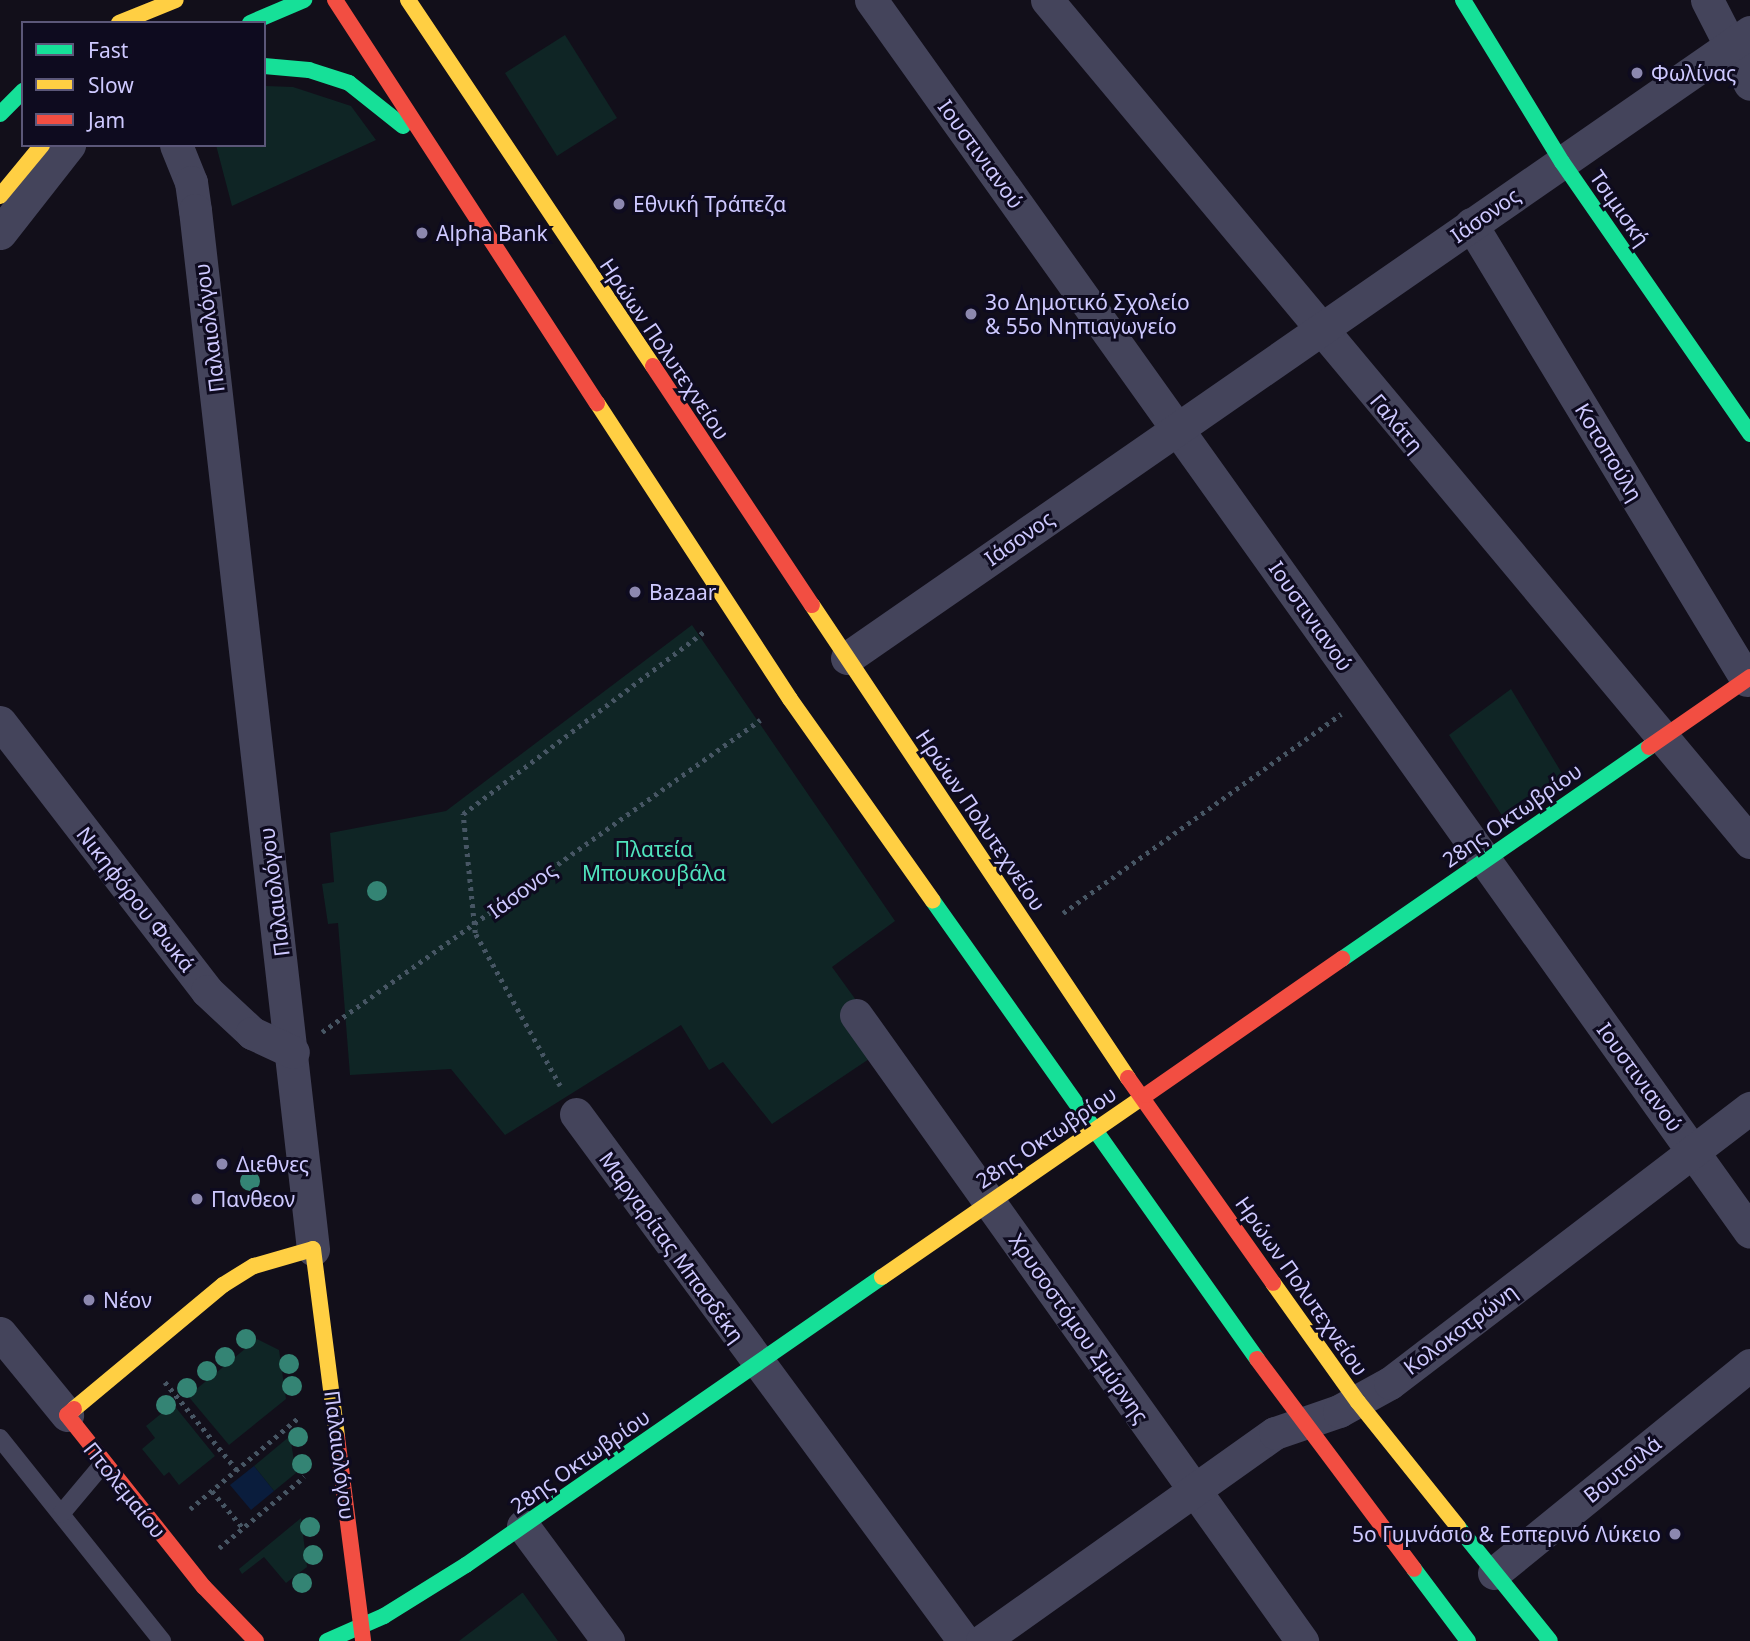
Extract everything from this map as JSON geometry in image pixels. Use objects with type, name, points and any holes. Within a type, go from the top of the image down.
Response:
[{"type":"main road","points":[[131,10],[177,0]]},
{"type":"main road","points":[[255,21],[303,0]]},
{"type":"main road","points":[[335,0],[790,699],[1303,1422],[1468,1641]]},
{"type":"main road","name":"Ηρώων Πολυτεχνείου","points":[[408,0],[1141,1097],[1359,1402],[1550,1641]]},
{"type":"main road","name":"Τσιμισκή","points":[[1463,0],[1562,162],[1750,434]]},
{"type":"main road","points":[[266,66],[309,71],[349,83],[438,159]]},
{"type":"main road","points":[[0,114],[21,93]]},
{"type":"main road","points":[[0,196],[40,147]]},
{"type":"main road","name":"28ης Οκτωβρίου","points":[[363,1634],[1748,678]]},
{"type":"main road","points":[[67,1415],[223,1285],[254,1266],[313,1248]]},
{"type":"main road","name":"Παλαιολόγου","points":[[313,1248],[363,1634]]},
{"type":"main road","name":"Πτολεμαίου","points":[[67,1415],[103,1464],[204,1587],[256,1641]]},
{"type":"main road","points":[[327,1641],[363,1634]]},
{"type":"street","name":"Ιουστινιανού","points":[[871,0],[1750,1231]]},
{"type":"street","name":"Γαλάτη","points":[[1047,0],[1318,330],[1750,842]]},
{"type":"street","points":[[1707,0],[1740,39],[1750,85]]},
{"type":"street","name":"Ιάσονος","points":[[847,658],[1740,39]]},
{"type":"street","points":[[0,233],[67,147]]},
{"type":"street","name":"Παλαιολόγου","points":[[177,147],[191,182],[195,210],[293,1052],[313,1248]]},
{"type":"street","name":"Κοτοπούλη","points":[[1471,224],[1748,678]]},
{"type":"street","name":"Νικηφόρου Φωκά","points":[[0,722],[207,990],[252,1033],[293,1052]]},
{"type":"street","name":"Χρυσοστόμου Σμύρνης","points":[[856,1015],[1301,1641]]},
{"type":"street","name":"Κολοκοτρώνη","points":[[982,1641],[1275,1433],[1359,1402],[1390,1382],[1750,1108]]},
{"type":"street","name":"Μαργαρίτας Μπασδέκη","points":[[576,1114],[964,1641]]},
{"type":"street","name":"Πτολεμαίου","points":[[1,1336],[67,1415]]},
{"type":"street","name":"Βουτσιλά","points":[[1494,1573],[1750,1365]]},
{"type":"street","points":[[523,1526],[608,1641]]},
{"type":"lane","points":[[0,1438],[162,1641]]},
{"type":"lane","points":[[61,1514],[103,1464]]},
{"type":"path","points":[[576,1114],[473,925],[463,814],[732,610]]},
{"type":"path","points":[[1032,935],[1367,695]]},
{"type":"path","name":"Ιάσονος","points":[[293,1052],[790,699]]},
{"type":"path","points":[[162,1379],[237,1469]]},
{"type":"path","points":[[185,1513],[302,1415]]},
{"type":"path","points":[[216,1551],[310,1472]]},
{"type":"path","points":[[212,1490],[243,1528]]},
{"type":"green space","points":[[565,35],[617,118],[557,156],[505,73]]},
{"type":"green space","points":[[266,86],[293,87],[351,106],[376,140],[232,206],[217,147],[266,147]]},
{"type":"green space","name":"Πλατεία Μπουκουβάλα","points":[[692,625],[895,921],[832,967],[861,1007],[875,1055],[772,1124],[723,1062],[709,1070],[681,1025],[505,1135],[451,1069],[350,1075],[338,923],[328,924],[322,884],[334,882],[330,833],[446,811]]},
{"type":"green space","points":[[1511,689],[1566,780],[1507,823],[1449,735]]},
{"type":"green space","points":[[257,1339],[279,1350],[286,1399],[229,1445],[188,1396]]},
{"type":"green space","points":[[173,1404],[215,1456],[179,1485],[169,1472],[164,1476],[142,1449],[155,1438],[146,1426]]},
{"type":"green space","points":[[290,1436],[296,1473],[274,1491],[254,1466]]},
{"type":"green space","points":[[301,1518],[307,1567],[286,1583],[264,1557],[242,1574],[239,1569]]},
{"type":"green space","points":[[522,1593],[558,1641],[459,1641]]},
{"type":"water","points":[[254,1466],[274,1491],[251,1510],[230,1485]]},
{"type":"traffic: fast","points":[[255,21],[304,0]]},
{"type":"traffic: fast","points":[[1463,0],[1562,162],[1750,434]]},
{"type":"traffic: fast","points":[[266,66],[309,70],[349,83],[403,126]]},
{"type":"traffic: fast","points":[[0,114],[21,93]]},
{"type":"traffic: fast","points":[[1342,959],[1649,747]]},
{"type":"traffic: fast","points":[[933,901],[1257,1359]]},
{"type":"traffic: fast","points":[[327,1641],[384,1616],[466,1565],[882,1277]]},
{"type":"traffic: fast","points":[[1458,1527],[1550,1641]]},
{"type":"traffic: fast","points":[[1414,1569],[1468,1641]]},
{"type":"traffic: slow","points":[[124,21],[176,0]]},
{"type":"traffic: slow","points":[[408,0],[653,366]]},
{"type":"traffic: slow","points":[[0,196],[40,147]]},
{"type":"traffic: slow","points":[[597,403],[790,699],[933,901]]},
{"type":"traffic: slow","points":[[812,605],[1128,1078]]},
{"type":"traffic: slow","points":[[882,1277],[1146,1095]]},
{"type":"traffic: slow","points":[[74,1409],[223,1285],[254,1266],[313,1249],[337,1437]]},
{"type":"traffic: slow","points":[[1273,1283],[1358,1402],[1458,1527]]},
{"type":"traffic: jam","points":[[335,0],[597,403]]},
{"type":"traffic: jam","points":[[653,366],[812,605]]},
{"type":"traffic: jam","points":[[1649,747],[1750,677]]},
{"type":"traffic: jam","points":[[1146,1095],[1342,959]]},
{"type":"traffic: jam","points":[[1128,1078],[1273,1283]]},
{"type":"traffic: jam","points":[[1257,1359],[1414,1569]]},
{"type":"traffic: jam","points":[[74,1409],[67,1415],[204,1587],[256,1641]]},
{"type":"traffic: jam","points":[[337,1437],[363,1641]]},
{"type":"place","name":"Φωλίνας","points":[[1637,73]]},
{"type":"place","name":"Εθνική Τράπεζα","points":[[619,204]]},
{"type":"place","name":"Alpha Bank","points":[[422,233]]},
{"type":"place","name":"3ο Δημοτικό Σχολείο & 55ο Νηπιαγωγείο","points":[[971,314]]},
{"type":"place","name":"Bazaar","points":[[635,592]]},
{"type":"place","name":"Διεθνες","points":[[222,1164]]},
{"type":"place","name":"Πανθεον","points":[[197,1199]]},
{"type":"place","name":"Νέον","points":[[89,1300]]},
{"type":"place","name":"5ο Γυμνάσιο & Εσπερινό Λύκειο","points":[[1675,1534]]}]
